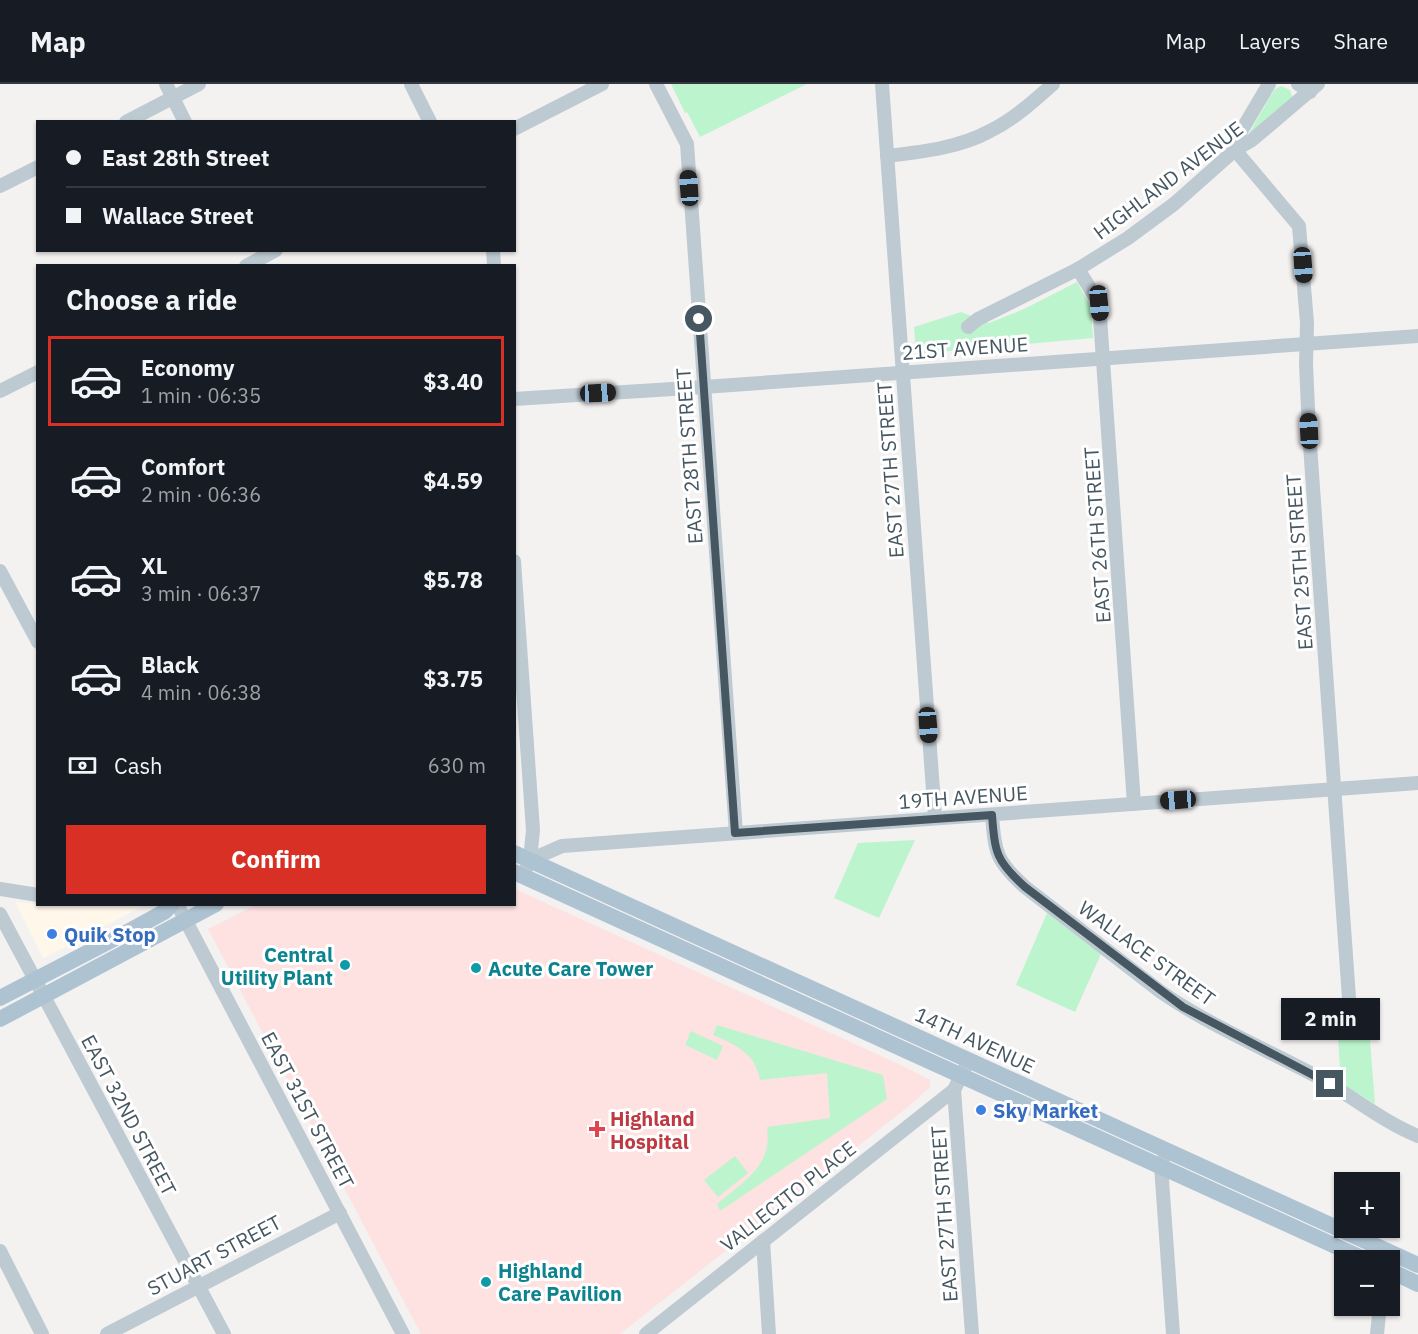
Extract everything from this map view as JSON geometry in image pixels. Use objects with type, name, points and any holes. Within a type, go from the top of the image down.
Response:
[{"type":"main road","name":"14TH AVENUE","points":[[516,854],[961,1075],[1166,1149],[1377,1250]]},
{"type":"main road","name":"14TH AVENUE","points":[[519,874],[1344,1250]]},
{"type":"main road","points":[[0,998],[164,912],[170,906]]},
{"type":"main road","points":[[0,1019],[212,906]]},
{"type":"main road","name":"14TH AVENUE","points":[[1400,1259],[1418,1265]]},
{"type":"main road","points":[[1400,1275],[1418,1284]]},
{"type":"street","points":[[166,84],[184,120]]},
{"type":"street","points":[[130,120],[199,84]]},
{"type":"street","points":[[411,84],[429,120]]},
{"type":"street","points":[[516,128],[602,84]]},
{"type":"street","name":"EAST 28TH STREET","points":[[656,84],[687,144],[735,833]]},
{"type":"street","name":"EAST 27TH STREET","points":[[882,84],[935,818]]},
{"type":"street","points":[[887,156],[958,144],[990,132],[1018,114],[1053,84]]},
{"type":"street","points":[[1235,150],[1240,133],[1269,84]]},
{"type":"street","points":[[1298,84],[1314,88]]},
{"type":"street","name":"HIGHLAND AVENUE","points":[[968,327],[978,319],[1078,269],[1128,238],[1174,204],[1235,150],[1252,140],[1314,88]]},
{"type":"street","name":"EAST 25TH STREET","points":[[1235,150],[1299,226],[1307,323],[1309,431],[1349,998]]},
{"type":"street","points":[[0,186],[36,168]]},
{"type":"street","points":[[253,260],[271,252]]},
{"type":"street","name":"EAST 26TH STREET","points":[[1078,269],[1099,303],[1134,804]]},
{"type":"street","name":"21ST AVENUE","points":[[516,399],[1418,336]]},
{"type":"street","points":[[0,392],[36,373]]},
{"type":"street","points":[[0,571],[36,638]]},
{"type":"street","points":[[516,589],[533,831],[530,860],[519,874]]},
{"type":"street","name":"19TH AVENUE","points":[[530,860],[562,846],[1418,783]]},
{"type":"street","name":"WALLACE STREET","points":[[992,815],[994,846],[1006,870],[1025,887],[1183,1007],[1249,1044],[1316,1076],[1418,1136]]},
{"type":"street","points":[[0,888],[36,895]]},
{"type":"street","name":"EAST 31ST STREET","points":[[178,906],[404,1334]]},
{"type":"street","name":"EAST 32ND STREET","points":[[0,914],[224,1334]]},
{"type":"street","name":"EAST 27TH STREET","points":[[961,1075],[972,1334]]},
{"type":"street","name":"VALLECITO PLACE","points":[[646,1334],[763,1241],[961,1075]]},
{"type":"street","points":[[1166,1149],[1161,1166],[1173,1334]]},
{"type":"street","name":"STUART STREET","points":[[107,1334],[340,1213]]},
{"type":"street","points":[[763,1241],[769,1334]]},
{"type":"street","points":[[0,1251],[42,1334]]},
{"type":"street","points":[[1377,1334],[1379,1316]]},
{"type":"shaded area","name":"Highland Hospital","points":[[516,889],[903,1066],[930,1080],[930,1087],[620,1334],[421,1334],[208,929],[254,906],[516,906]]},
{"type":"shaded area","points":[[15,902],[36,904],[36,906],[143,906],[44,958]]},
{"type":"green space","points":[[671,84],[807,84],[700,137]]},
{"type":"green space","points":[[1281,86],[1290,90],[1293,99],[1247,137],[1274,90]]},
{"type":"green space","points":[[1077,282],[1091,307],[1093,338],[916,354],[914,327],[961,312],[989,323],[1024,309]]},
{"type":"green space","points":[[915,840],[879,918],[834,898],[858,843]]},
{"type":"green space","points":[[1047,913],[1101,954],[1075,1012],[1016,985]]},
{"type":"green space","points":[[1336,1009],[1368,1013],[1375,1104],[1341,1083]]},
{"type":"green space","points":[[717,1025],[883,1075],[887,1099],[720,1211],[717,1204],[746,1180],[761,1163],[768,1141],[767,1127],[830,1118],[827,1073],[760,1080],[754,1063],[743,1051],[713,1035]]},
{"type":"green space","points":[[691,1031],[723,1046],[717,1060],[685,1045]]},
{"type":"green space","points":[[735,1156],[748,1173],[718,1197],[704,1180]]},
{"type":"place","name":"Quik Stop","points":[[52,934]]},
{"type":"place","name":"Central Utility Plant","points":[[345,965]]},
{"type":"place","name":"Acute Care Tower","points":[[476,968]]},
{"type":"place","name":"Sky Market","points":[[981,1110]]},
{"type":"place","name":"Highland Hospital","points":[[597,1129]]},
{"type":"place","name":"Highland Care Pavilion","points":[[486,1282]]},
{"type":"route","points":[[699,319],[735,833],[992,815],[994,846],[999,858],[1006,870],[1025,887],[1183,1007],[1249,1044],[1330,1084]]}]
